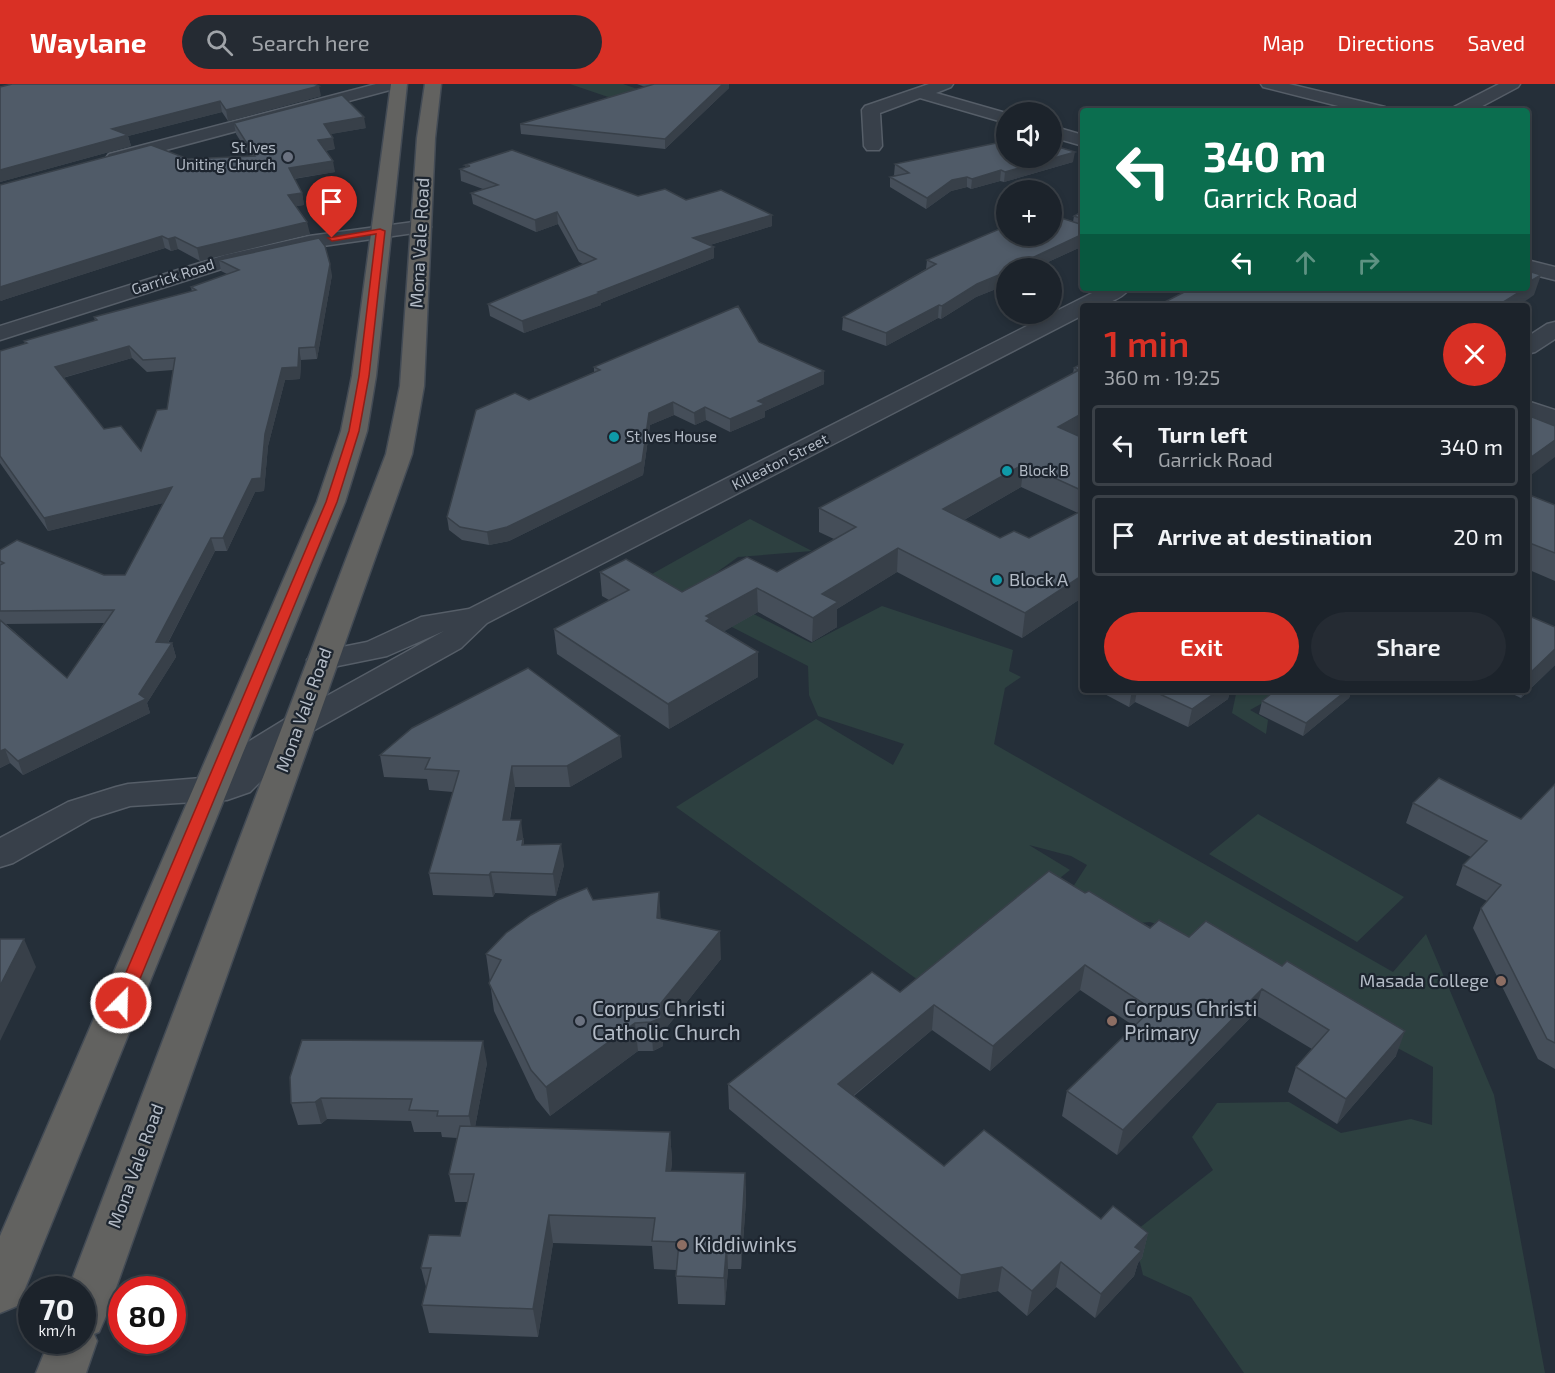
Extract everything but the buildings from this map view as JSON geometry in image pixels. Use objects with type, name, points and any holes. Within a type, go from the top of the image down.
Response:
[{"type":"highway","name":"Mona Vale Road","points":[[0,1291],[332,502],[354,431],[364,376],[397,84]]},
{"type":"highway","name":"Mona Vale Road","points":[[96,1277],[399,454],[412,386],[426,138],[433,84]]},
{"type":"highway","points":[[61,1373],[68,1354]]},
{"type":"street","points":[[97,163],[397,84]]},
{"type":"street","points":[[873,146],[871,110],[945,84]]},
{"type":"street","points":[[1269,84],[1367,108]]},
{"type":"street","points":[[1466,108],[1512,84]]},
{"type":"street","points":[[920,93],[996,115]]},
{"type":"street","points":[[1062,134],[1080,140]]},
{"type":"street","name":"Garrick Road","points":[[0,333],[232,259],[299,244],[421,227]]},
{"type":"street","points":[[1530,267],[1555,274]]},
{"type":"street","name":"Killeaton Street","points":[[1089,303],[1113,291]]},
{"type":"street","name":"Killeaton Street","points":[[0,854],[80,810],[128,795],[227,789],[238,784],[249,773],[260,750],[299,725],[450,641],[476,617],[1080,308]]},
{"type":"street","points":[[1530,345],[1555,329]]},
{"type":"street","points":[[1530,409],[1555,419]]},
{"type":"street","name":"Killeaton Street","points":[[323,660],[376,649],[432,623],[476,617]]},
{"type":"shaded area","points":[[570,84],[623,84],[646,92],[617,100]]},
{"type":"shaded area","points":[[750,519],[812,551],[738,557],[698,586],[811,643],[882,606],[1013,650],[1009,671],[1021,677],[1005,688],[994,744],[1393,972],[1426,934],[1494,1095],[1545,1373],[1244,1373],[1191,1297],[1143,1275],[1133,1233],[1213,1170],[1192,1137],[1217,1103],[1289,1102],[1341,1133],[1411,1119],[1432,1125],[1433,1067],[1390,1044],[1180,950],[1171,929],[1150,922],[1119,925],[1071,890],[1087,865],[1071,856],[1029,845],[1070,870],[925,985],[676,807],[816,719],[893,765],[904,744],[818,716],[809,695],[808,666],[695,608],[652,574]]},
{"type":"shaded area","points":[[1234,693],[1281,693],[1250,710],[1268,720],[1266,734],[1232,713]]},
{"type":"shaded area","points":[[1258,814],[1404,897],[1357,942],[1209,854]]},
{"type":"place","name":"St Ives Uniting Church","points":[[288,157]]},
{"type":"place","name":"St Ives House","points":[[614,437]]},
{"type":"place","name":"Block B","points":[[1007,471]]},
{"type":"place","name":"Block A","points":[[997,580]]},
{"type":"place","name":"Masada College","points":[[1501,981]]},
{"type":"place","name":"Corpus Christi Catholic Church","points":[[580,1021]]},
{"type":"place","name":"Corpus Christi Primary","points":[[1112,1021]]},
{"type":"place","name":"Kiddiwinks","points":[[682,1245]]},
{"type":"route","points":[[121,1003],[332,502],[354,431],[364,376],[380,231],[332,238]]}]
